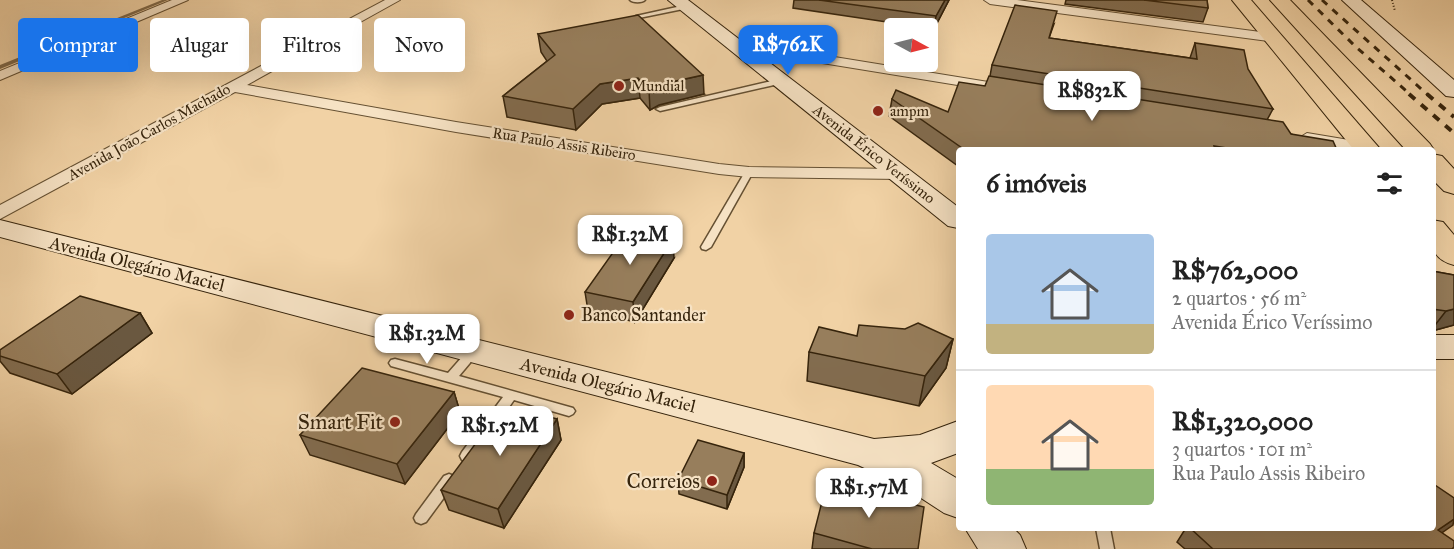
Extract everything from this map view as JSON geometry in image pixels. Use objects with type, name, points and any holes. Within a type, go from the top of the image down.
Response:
[{"type":"highway","points":[[1241,0],[1365,147]]},
{"type":"highway","points":[[1279,0],[1418,147]]},
{"type":"highway","points":[[1436,166],[1454,185]]},
{"type":"highway","points":[[1436,234],[1454,255]]},
{"type":"main road","points":[[1351,0],[1454,91]]},
{"type":"main road","name":"Avenida Érico Veríssimo","points":[[681,3],[956,217]]},
{"type":"main road","name":"Avenida Olegário Maciel","points":[[0,228],[867,452],[919,475],[946,490],[956,499]]},
{"type":"main road","points":[[1436,347],[1454,347]]},
{"type":"main road","name":"Avenida Olegário Maciel","points":[[867,452],[896,454],[919,452],[956,437]]},
{"type":"main road","points":[[989,531],[1005,549]]},
{"type":"main road","points":[[1018,531],[1022,549]]},
{"type":"street","points":[[11,57],[151,0]]},
{"type":"street","points":[[0,76],[182,0]]},
{"type":"street","name":"Avenida João Carlos Machado","points":[[0,213],[394,0]]},
{"type":"street","points":[[990,0],[1275,38]]},
{"type":"street","points":[[743,53],[801,56],[1027,92]]},
{"type":"street","points":[[772,75],[785,59],[801,56]]},
{"type":"street","name":"Rua Paulo Assis Ribeiro","points":[[231,87],[456,127],[749,172],[900,174]]},
{"type":"street","points":[[1296,137],[1355,147]]},
{"type":"lane","points":[[633,0],[642,0]]},
{"type":"lane","points":[[639,16],[681,3]]},
{"type":"lane","points":[[660,109],[772,75]]},
{"type":"lane","points":[[706,247],[749,172]]},
{"type":"lane","points":[[450,379],[475,351]]},
{"type":"lane","points":[[394,363],[569,411]]},
{"type":"lane","points":[[422,518],[511,395]]},
{"type":"lane","points":[[1104,531],[1107,549]]},
{"type":"building","points":[[819,0],[945,0],[936,16]]},
{"type":"building","points":[[1144,0],[1207,0],[1208,8]]},
{"type":"building","points":[[1015,5],[1057,11],[1049,38],[1197,59],[1195,43],[1244,50],[1248,69],[1273,109],[992,65]]},
{"type":"building","name":"Mundial","points":[[638,15],[703,75],[658,85],[649,90],[638,78],[600,84],[573,109],[503,96],[555,55],[538,34]]},
{"type":"building","points":[[989,76],[1283,122],[1291,134],[1333,141],[1336,147],[961,147],[892,99],[896,90],[948,112],[959,82],[985,86]]},
{"type":"building","points":[[629,230],[673,239],[633,302],[585,292]]},
{"type":"building","points":[[1436,272],[1454,275],[1454,309],[1436,310]]},
{"type":"building","points":[[80,296],[140,313],[57,374],[0,356],[0,350]]},
{"type":"building","points":[[918,323],[953,339],[925,376],[809,352],[819,327],[857,336],[859,325],[905,329]]},
{"type":"building","points":[[362,368],[454,392],[397,464],[300,435]]},
{"type":"building","points":[[517,408],[557,419],[498,509],[441,490],[496,416]]},
{"type":"building","name":"Correios","points":[[698,440],[744,453],[727,495],[678,480]]},
{"type":"building","points":[[827,482],[924,507],[918,549],[872,549],[814,533]]},
{"type":"building","points":[[1436,486],[1454,498],[1454,519],[1438,530],[1454,541],[1452,549],[1213,549],[1193,531],[1436,531]]},
{"type":"waterway","points":[[0,67],[166,0]]},
{"type":"railway","points":[[1308,0],[1356,47],[1411,95]]},
{"type":"railway","points":[[1322,0],[1428,95]]},
{"type":"railway","points":[[1409,94],[1454,133]]},
{"type":"railway","points":[[1427,94],[1454,117]]},
{"type":"place","name":"Mundial","points":[[619,86]]},
{"type":"place","name":"ampm","points":[[878,111]]},
{"type":"place","name":"Banco Santander","points":[[569,315]]},
{"type":"place","name":"Smart Fit","points":[[395,422]]},
{"type":"place","name":"Correios","points":[[712,481]]}]
